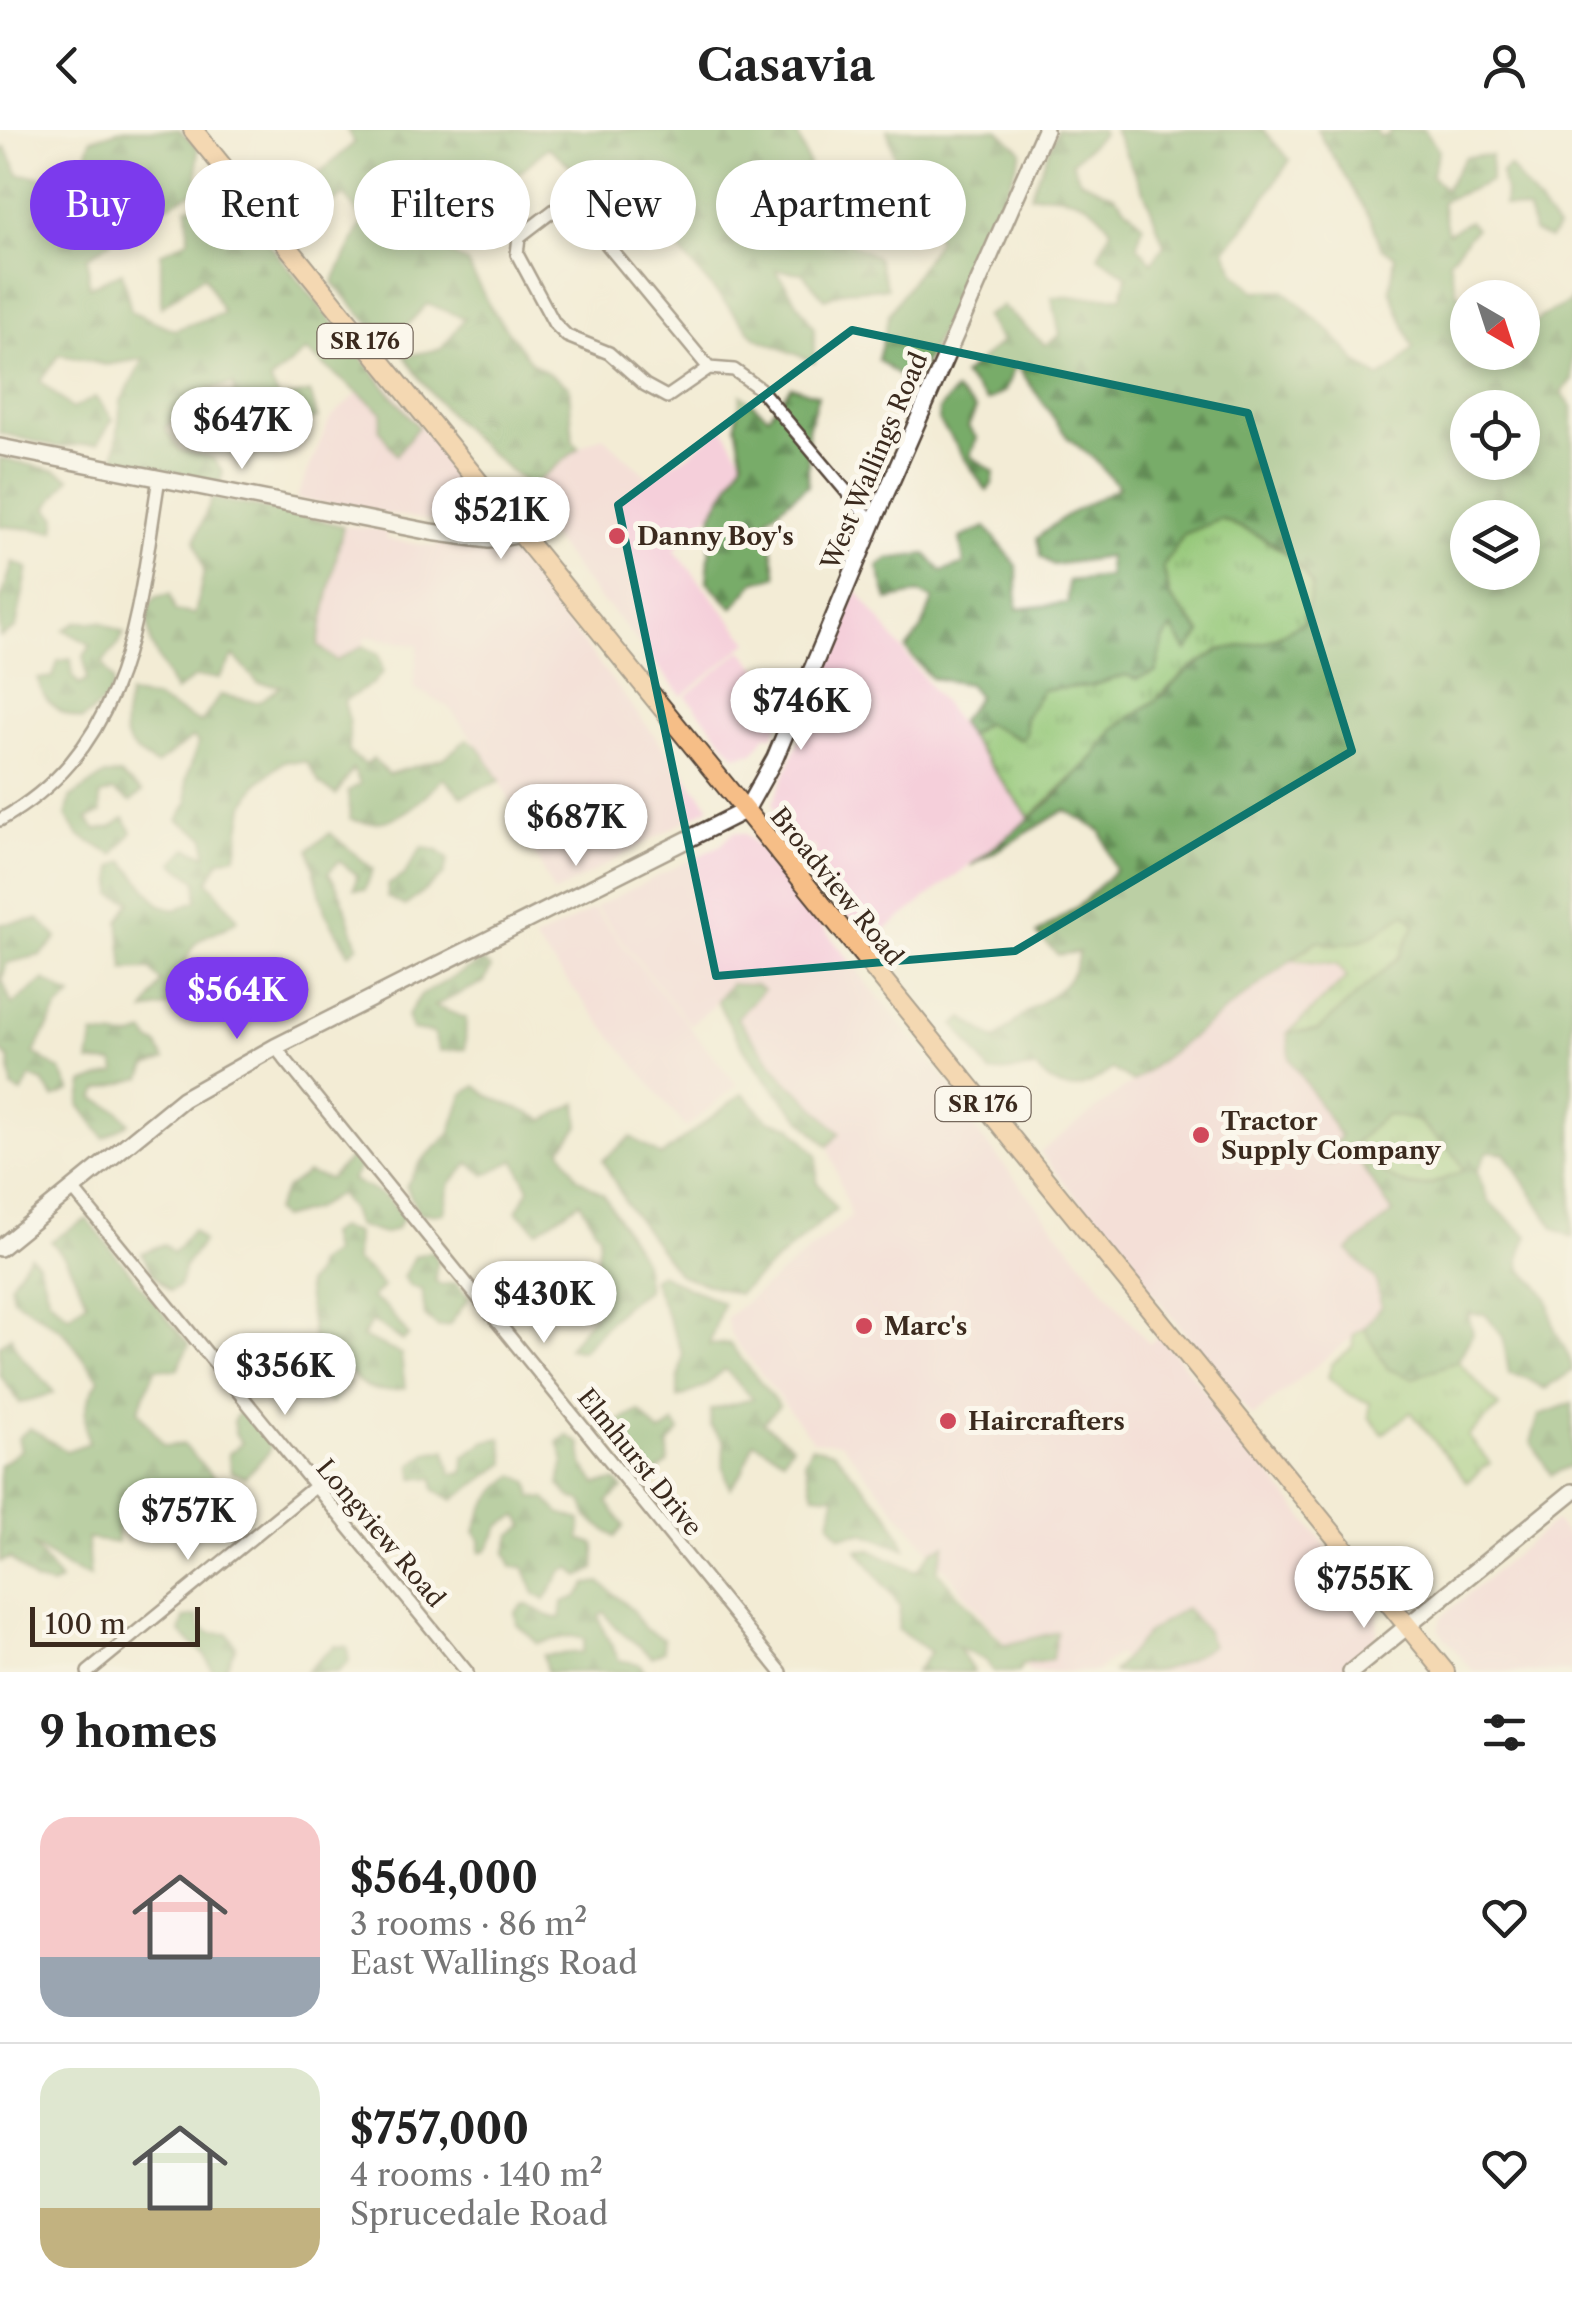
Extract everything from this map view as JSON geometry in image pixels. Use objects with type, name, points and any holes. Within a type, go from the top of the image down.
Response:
[{"type":"main road","name":"Broadview Road","points":[[193,130],[1444,1672]]},
{"type":"street","name":"West Wallings Road","points":[[746,810],[775,758],[1045,130]]},
{"type":"street","points":[[708,368],[576,207],[562,204],[518,238],[517,254],[554,323],[568,336],[609,354],[646,385],[668,397],[708,368],[734,370],[759,388],[873,524]]},
{"type":"street","points":[[0,447],[460,536],[496,540],[522,534]]},
{"type":"street","points":[[0,820],[61,776],[89,742],[115,693],[134,636],[159,478]]},
{"type":"street","points":[[0,1248],[183,1098],[274,1047],[746,810]]},
{"type":"street","name":"Elmhurst Drive","points":[[274,1047],[781,1672]]},
{"type":"street","name":"Longview Road","points":[[72,1188],[467,1672]]},
{"type":"street","points":[[88,1672],[314,1487]]},
{"type":"street","points":[[1351,1672],[1572,1492]]},
{"type":"highlighted area","points":[[852,330],[1248,413],[1352,751],[1015,951],[716,976],[618,505]]},
{"type":"shaded area","points":[[379,374],[491,512],[492,523],[479,529],[296,499],[330,418]]},
{"type":"shaded area","points":[[722,425],[743,460],[713,513],[674,550],[749,642],[682,696],[603,604],[521,498],[538,479],[585,444],[603,436],[649,478],[691,453]]},
{"type":"shaded area","points":[[343,526],[388,530],[386,539],[436,547],[438,542],[517,557],[532,565],[561,601],[556,608],[710,807],[554,894],[500,781],[479,747],[448,707],[413,688],[418,646],[366,636],[363,646],[336,661],[317,645]]},
{"type":"shaded area","points":[[856,589],[1030,818],[868,943],[806,863],[817,850],[812,845],[806,849],[772,805],[818,693],[813,688]]},
{"type":"shaded area","points":[[742,650],[764,675],[769,700],[784,711],[773,736],[767,734],[754,752],[736,756],[686,696]]},
{"type":"shaded area","points":[[734,832],[746,834],[756,844],[975,1117],[970,1123],[1149,1344],[1160,1334],[1378,1612],[1377,1641],[1339,1672],[1132,1672],[1118,1654],[1096,1672],[1029,1672],[841,1443],[813,1441],[731,1336],[726,1318],[851,1217],[828,1146],[839,1133],[788,1083],[736,1018],[753,1002],[717,1000],[690,1025],[595,907],[721,845]]},
{"type":"shaded area","points":[[594,909],[737,1085],[686,1128],[534,940]]},
{"type":"shaded area","points":[[1292,960],[1337,965],[1347,978],[1288,1033],[1290,1059],[1340,1136],[1333,1163],[1352,1146],[1394,1213],[1376,1280],[1381,1306],[1364,1328],[1252,1417],[1040,1152]]},
{"type":"shaded area","points":[[1555,1521],[1572,1541],[1572,1672],[1473,1672],[1438,1629],[1441,1617]]},
{"type":"green space","points":[[121,130],[179,130],[198,148],[198,160],[185,160],[185,196],[165,207],[165,160],[85,160],[91,139]]},
{"type":"green space","points":[[347,130],[796,130],[807,160],[716,160],[716,250],[864,250],[877,257],[887,288],[844,291],[825,299],[802,273],[776,270],[814,328],[814,362],[756,338],[679,250],[696,250],[696,160],[563,160],[548,147],[530,163],[530,160],[354,160],[354,208],[345,196],[334,202],[334,161],[354,143]]},
{"type":"green space","points":[[887,130],[998,130],[1022,151],[995,220],[913,387],[878,360],[889,314],[931,250],[966,250],[966,160],[896,160]]},
{"type":"green space","points":[[1057,130],[1101,130],[1103,134],[1072,162],[1080,180],[1114,195],[1143,225],[1137,245],[1152,262],[1164,245],[1114,130],[1263,130],[1290,160],[1249,222],[1225,250],[1236,273],[1255,291],[1284,290],[1335,336],[1357,362],[1379,378],[1413,348],[1390,290],[1395,256],[1381,248],[1372,221],[1317,130],[1376,130],[1379,137],[1389,135],[1391,130],[1424,130],[1439,150],[1431,176],[1445,189],[1465,157],[1491,155],[1491,181],[1441,202],[1448,233],[1469,221],[1476,228],[1449,260],[1454,280],[1450,280],[1450,370],[1540,370],[1540,318],[1572,297],[1572,379],[1561,393],[1572,407],[1572,1237],[1555,1229],[1505,1153],[1488,1151],[1477,1171],[1488,1201],[1528,1236],[1521,1267],[1546,1296],[1554,1327],[1570,1359],[1572,1371],[1545,1389],[1509,1374],[1503,1337],[1485,1314],[1468,1314],[1473,1333],[1458,1361],[1413,1378],[1388,1369],[1364,1328],[1381,1306],[1376,1280],[1348,1250],[1393,1213],[1364,1170],[1372,1163],[1396,1181],[1415,1187],[1436,1183],[1464,1170],[1457,1157],[1418,1121],[1386,1114],[1333,1163],[1323,1163],[1340,1136],[1290,1059],[1288,1033],[1318,1030],[1399,957],[1415,924],[1405,913],[1365,939],[1344,944],[1316,941],[1133,1082],[1112,1069],[1082,1087],[1073,1088],[1055,1084],[1037,1068],[991,1073],[955,1025],[964,1018],[995,1040],[1060,988],[1072,973],[1079,952],[1058,955],[1037,934],[1082,903],[1115,870],[1101,831],[1065,810],[971,866],[1051,801],[1094,757],[1114,729],[1156,700],[1186,672],[1220,650],[1265,642],[1305,622],[1312,585],[1293,560],[1273,544],[1221,519],[1184,534],[1163,567],[1170,597],[1201,633],[1187,651],[1172,628],[1164,639],[1156,672],[1136,679],[1126,675],[1091,686],[1042,690],[1025,718],[1026,734],[1021,740],[985,723],[968,736],[959,723],[978,696],[968,684],[931,678],[906,649],[922,629],[933,599],[919,593],[888,600],[878,567],[888,559],[926,554],[942,572],[964,564],[960,538],[986,527],[1017,566],[1017,609],[1068,603],[1068,581],[1109,577],[1108,557],[1053,565],[1041,557],[1037,538],[1065,516],[1119,487],[1067,437],[1016,364],[1005,391],[987,401],[963,375],[1001,342],[985,316],[1002,306],[1045,345],[1060,335],[1052,297],[1122,297],[1127,276],[1098,256],[1111,229],[1086,204],[1056,195],[1030,195]]},
{"type":"green space","points":[[5,147],[19,174],[30,175],[30,250],[98,250],[88,257],[89,287],[122,272],[131,311],[174,330],[223,313],[204,275],[161,307],[161,253],[185,241],[185,250],[274,250],[418,427],[396,455],[379,429],[382,412],[306,351],[270,381],[280,399],[310,392],[318,418],[290,429],[257,426],[242,448],[231,450],[234,384],[209,390],[165,428],[180,450],[213,458],[223,472],[220,484],[115,457],[121,401],[144,359],[106,365],[59,355],[40,381],[72,409],[95,397],[113,419],[98,443],[58,447],[0,433],[0,151]]},
{"type":"green space","points":[[1509,166],[1557,228],[1550,239],[1533,232],[1529,211],[1504,206],[1501,174]]},
{"type":"green space","points":[[354,239],[354,250],[444,250],[467,263],[492,310],[531,362],[569,386],[573,441],[579,448],[530,487],[462,427],[405,356],[441,349],[465,318],[427,304],[388,346],[333,282]]},
{"type":"green space","points":[[791,386],[818,395],[808,430],[808,485],[767,518],[777,576],[755,582],[733,608],[707,581],[713,513],[743,460],[736,424],[741,394],[768,416]]},
{"type":"green space","points":[[955,391],[976,409],[968,427],[977,438],[970,456],[994,472],[987,491],[939,422],[939,410]]},
{"type":"green space","points":[[0,458],[57,471],[70,478],[47,508],[57,517],[55,531],[0,526]]},
{"type":"green space","points":[[212,498],[343,526],[318,645],[336,661],[363,646],[379,655],[383,672],[372,684],[344,701],[349,720],[349,753],[366,765],[373,758],[388,774],[444,758],[467,739],[479,747],[500,781],[462,796],[443,778],[401,814],[390,820],[364,822],[350,819],[348,791],[360,784],[353,769],[336,795],[320,784],[307,762],[284,761],[257,784],[244,806],[236,856],[220,860],[208,881],[238,919],[197,942],[187,959],[174,1001],[166,1007],[145,1011],[161,982],[150,969],[124,970],[119,921],[131,901],[113,895],[113,867],[124,861],[159,904],[175,910],[197,900],[197,881],[173,863],[187,848],[206,855],[205,837],[178,820],[188,803],[186,780],[198,743],[193,737],[156,765],[135,751],[124,729],[129,695],[154,698],[201,723],[220,695],[258,702],[282,686],[258,683],[234,656],[219,678],[195,677],[175,692],[151,644],[146,611],[155,597],[170,594],[175,611],[195,614],[204,571],[195,540]]},
{"type":"green space","points":[[1221,519],[1256,534],[1292,557],[1312,585],[1305,622],[1265,642],[1220,650],[1186,672],[1156,700],[1114,729],[1094,757],[1030,818],[968,736],[985,723],[1021,740],[1026,734],[1025,718],[1042,690],[1083,686],[1131,670],[1172,627],[1187,650],[1201,632],[1170,597],[1163,567],[1184,534]]},
{"type":"green space","points":[[13,562],[28,568],[16,628],[0,637],[0,603]]},
{"type":"green space","points":[[77,622],[101,622],[124,633],[102,663],[113,681],[110,697],[82,720],[53,706],[38,679],[53,677],[58,661],[71,659],[73,677],[79,685],[87,680],[84,656],[91,645],[64,630]]},
{"type":"green space","points":[[105,775],[120,775],[142,792],[131,802],[113,791],[100,796],[101,813],[87,819],[96,830],[112,827],[124,818],[132,832],[114,855],[79,836],[66,816],[70,798]]},
{"type":"green space","points":[[330,833],[373,869],[365,890],[354,889],[357,875],[339,861],[328,873],[342,898],[358,945],[349,954],[325,912],[309,849]]},
{"type":"green space","points":[[422,847],[438,851],[448,859],[443,876],[405,906],[387,897],[388,885],[404,875]]},
{"type":"green space","points":[[1405,912],[1415,924],[1399,957],[1318,1030],[1288,1033],[1347,977],[1337,965],[1292,960],[1317,941],[1343,944],[1364,939]]},
{"type":"green space","points":[[39,919],[57,938],[41,955],[7,963],[2,979],[12,1005],[44,980],[72,996],[58,1009],[34,1053],[61,1071],[71,1091],[54,1098],[43,1082],[30,1077],[22,1093],[12,1088],[9,1058],[0,1051],[0,924]]},
{"type":"green space","points":[[482,961],[491,968],[484,982],[434,1006],[466,1018],[465,1049],[439,1051],[433,1033],[412,1030],[407,1016],[420,996]]},
{"type":"green space","points":[[730,984],[756,985],[763,990],[737,1018],[788,1083],[840,1133],[828,1146],[781,1096],[739,1041],[717,1000]]},
{"type":"green space","points":[[145,1033],[158,1045],[165,1060],[147,1066],[142,1078],[99,1090],[94,1098],[119,1111],[129,1123],[104,1138],[80,1105],[84,1083],[116,1073],[114,1063],[89,1062],[93,1035],[130,1038]]},
{"type":"green space","points":[[476,1086],[489,1096],[545,1120],[577,1103],[579,1126],[561,1149],[577,1177],[604,1195],[643,1260],[647,1290],[625,1305],[582,1351],[568,1348],[602,1302],[596,1291],[578,1285],[596,1270],[599,1235],[580,1202],[537,1231],[517,1211],[529,1189],[515,1160],[485,1175],[470,1163],[450,1183],[444,1213],[419,1214],[406,1186],[422,1160],[450,1134],[463,1094]]},
{"type":"green space","points":[[743,1093],[768,1120],[791,1126],[817,1155],[817,1182],[836,1209],[738,1294],[679,1275],[626,1204],[603,1160],[631,1137],[661,1156]]},
{"type":"green space","points":[[1386,1114],[1418,1121],[1457,1157],[1464,1171],[1416,1186],[1396,1181],[1372,1163],[1364,1170],[1352,1146]]},
{"type":"green space","points":[[354,1154],[362,1164],[352,1180],[386,1197],[404,1216],[396,1229],[383,1234],[356,1225],[339,1194],[314,1209],[281,1218],[274,1211],[286,1188],[307,1173],[329,1179]]},
{"type":"green space","points":[[87,1219],[189,1345],[177,1370],[156,1368],[138,1410],[164,1446],[183,1444],[250,1517],[230,1533],[181,1488],[153,1512],[136,1502],[119,1510],[117,1543],[87,1539],[90,1577],[67,1568],[32,1544],[60,1581],[52,1586],[35,1582],[10,1558],[0,1562],[0,1465],[21,1450],[18,1438],[30,1428],[66,1451],[89,1443],[86,1410],[99,1379],[64,1332],[13,1298],[10,1284],[30,1255],[38,1263],[49,1298],[69,1316],[87,1301],[66,1259],[51,1241]]},
{"type":"green space","points":[[338,1228],[356,1233],[355,1261],[383,1287],[371,1298],[386,1307],[409,1336],[403,1341],[372,1321],[362,1337],[401,1354],[405,1388],[374,1390],[339,1366],[349,1383],[331,1404],[320,1394],[328,1386],[323,1372],[310,1359],[290,1350],[293,1341],[313,1340],[306,1284],[317,1263],[332,1253],[328,1234]]},
{"type":"green space","points":[[192,1230],[203,1241],[184,1267],[180,1286],[170,1291],[152,1273],[142,1253],[164,1244],[173,1253]]},
{"type":"green space","points":[[432,1251],[437,1261],[435,1280],[440,1285],[456,1283],[469,1298],[449,1325],[438,1327],[425,1316],[422,1290],[410,1286],[403,1277],[415,1256]]},
{"type":"green space","points":[[660,1273],[723,1303],[709,1345],[729,1343],[779,1406],[763,1423],[792,1445],[783,1458],[754,1442],[742,1473],[730,1488],[723,1467],[724,1442],[711,1426],[710,1410],[752,1399],[725,1369],[703,1388],[678,1398],[683,1355],[652,1279]]},
{"type":"green space","points":[[1364,1328],[1388,1369],[1413,1378],[1458,1361],[1499,1407],[1468,1436],[1490,1463],[1467,1482],[1411,1412],[1383,1434],[1369,1417],[1370,1403],[1347,1393],[1328,1377],[1332,1364],[1354,1346],[1353,1335]]},
{"type":"green space","points":[[11,1336],[20,1354],[54,1393],[20,1403],[0,1375],[0,1345]]},
{"type":"green space","points":[[1572,1403],[1572,1465],[1551,1475],[1531,1442],[1539,1415]]},
{"type":"green space","points":[[241,1409],[271,1443],[269,1452],[245,1477],[231,1472],[228,1454],[242,1443],[235,1434],[233,1421]]},
{"type":"green space","points":[[639,1411],[660,1433],[674,1423],[680,1431],[669,1444],[668,1463],[648,1478],[634,1462],[631,1441],[610,1442],[605,1434],[620,1420]]},
{"type":"green space","points":[[567,1435],[581,1444],[583,1465],[596,1484],[616,1481],[623,1489],[607,1502],[624,1526],[615,1537],[587,1517],[583,1502],[570,1497],[559,1485],[564,1462],[558,1442]]},
{"type":"green space","points":[[501,1438],[506,1463],[453,1500],[435,1490],[433,1478],[414,1478],[412,1465],[427,1453],[446,1450],[451,1474],[463,1473],[464,1456],[486,1441]]},
{"type":"green space","points":[[811,1447],[834,1452],[890,1516],[906,1549],[863,1533],[840,1536],[830,1523],[835,1496],[814,1494],[804,1461]]},
{"type":"green space","points":[[515,1475],[529,1482],[532,1497],[546,1499],[559,1513],[581,1520],[580,1539],[595,1544],[595,1569],[580,1577],[571,1568],[562,1571],[545,1600],[535,1594],[524,1567],[512,1567],[506,1553],[511,1535],[525,1526],[518,1516],[501,1525],[487,1550],[480,1552],[475,1532],[489,1499]]},
{"type":"green space","points":[[945,1545],[937,1571],[1004,1645],[1057,1632],[1052,1660],[1022,1665],[1019,1672],[993,1672],[985,1660],[957,1647],[974,1672],[915,1672],[931,1652],[898,1630],[900,1606],[858,1550],[871,1550],[917,1571],[933,1550]]},
{"type":"green space","points":[[600,1582],[633,1611],[645,1629],[663,1638],[664,1651],[652,1657],[620,1631],[605,1612],[599,1615],[600,1621],[619,1660],[640,1664],[645,1672],[547,1672],[543,1655],[582,1652],[585,1639],[571,1636],[537,1643],[517,1624],[515,1612],[524,1604],[561,1618],[563,1602],[577,1597],[587,1584]]},
{"type":"green space","points":[[1185,1608],[1206,1631],[1212,1645],[1165,1669],[1113,1672],[1147,1633]]},
{"type":"green space","points":[[198,1616],[200,1627],[211,1633],[228,1634],[236,1646],[225,1669],[213,1672],[206,1657],[180,1632],[184,1618]]},
{"type":"green space","points":[[334,1646],[347,1647],[349,1662],[337,1672],[305,1672]]},
{"type":"place","name":"Danny Boy's","points":[[617,536]]},
{"type":"place","name":"Tractor Supply Company","points":[[1201,1135]]},
{"type":"place","name":"Marc's","points":[[864,1326]]},
{"type":"place","name":"Haircrafters","points":[[948,1421]]}]
